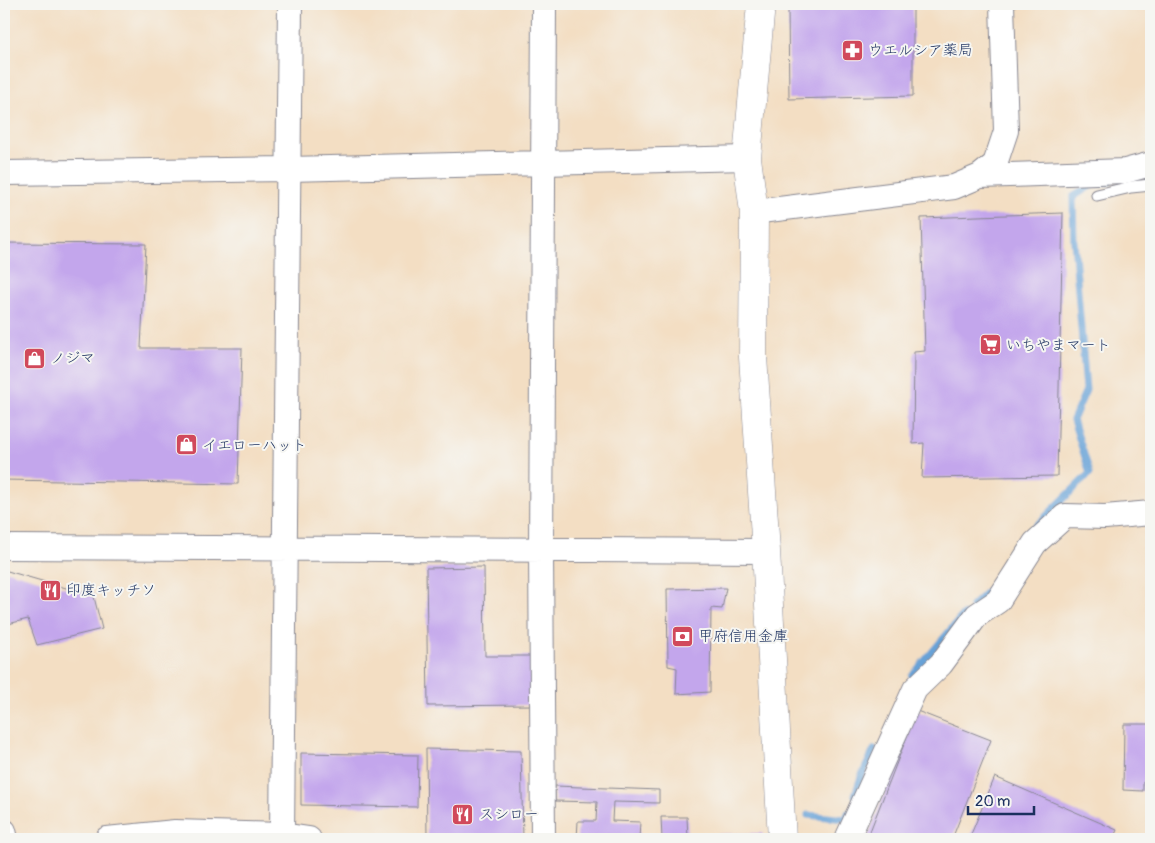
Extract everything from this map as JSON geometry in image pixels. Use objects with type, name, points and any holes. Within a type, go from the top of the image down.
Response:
[{"type":"street","points":[[282,835],[290,4]]},
{"type":"street","points":[[542,839],[541,550],[544,4]]},
{"type":"street","points":[[761,4],[747,158],[754,212],[754,358],[782,839]]},
{"type":"street","points":[[754,212],[954,187],[980,176],[995,164],[1006,131],[1002,4]]},
{"type":"street","points":[[4,173],[289,169],[747,158]]},
{"type":"street","points":[[980,176],[1125,171],[1151,164]]},
{"type":"street","points":[[847,839],[915,689],[941,664],[977,615],[998,601],[1035,542],[1065,516],[1105,517],[1151,513]]},
{"type":"street","points":[[4,547],[766,551]]},
{"type":"street","points":[[4,830],[6,839]]},
{"type":"street","points":[[106,839],[175,832],[282,835],[308,839]]},
{"type":"lane","points":[[1096,195],[1151,184]]},
{"type":"building","points":[[913,6],[913,96],[789,99],[788,9]]},
{"type":"building","points":[[1063,213],[1057,476],[922,478],[924,443],[913,444],[914,352],[925,351],[921,218]]},
{"type":"building","points":[[4,243],[146,244],[141,348],[242,348],[238,484],[4,480]]},
{"type":"building","points":[[484,567],[485,656],[532,656],[532,705],[428,706],[426,568]]},
{"type":"building","points":[[4,570],[66,588],[93,593],[102,629],[37,645],[28,619],[4,625]]},
{"type":"building","points":[[726,588],[722,609],[711,608],[710,692],[676,694],[677,668],[668,666],[667,589]]},
{"type":"building","points":[[917,711],[991,740],[952,839],[867,839]]},
{"type":"building","points":[[1124,724],[1151,724],[1151,783],[1143,782],[1143,791],[1123,790]]},
{"type":"building","points":[[426,749],[521,751],[523,839],[427,839]]},
{"type":"building","points":[[301,753],[418,755],[417,807],[301,805]]},
{"type":"building","points":[[995,777],[1117,830],[1113,839],[969,839]]},
{"type":"building","points":[[555,786],[659,790],[659,803],[613,802],[612,821],[640,822],[639,839],[577,839],[578,821],[596,821],[597,802],[555,801]]},
{"type":"building","points":[[661,817],[687,817],[688,839],[662,839]]},
{"type":"building","points":[[763,833],[763,839],[718,839],[718,834]]},
{"type":"waterway","points":[[1034,528],[1090,473],[1073,420],[1086,390],[1074,241],[1073,197],[1092,185],[1109,182]]},
{"type":"waterway","points":[[972,606],[999,578]]},
{"type":"waterway","points":[[912,676],[963,615]]},
{"type":"waterway","points":[[855,795],[874,750]]},
{"type":"waterway","points":[[808,815],[846,819],[848,813]]},
{"type":"place","name":"ウエルシア薬局","points":[[852,50]]},
{"type":"place","name":"いちやまマート","points":[[990,345]]},
{"type":"place","name":"ノジマ","points":[[34,358]]},
{"type":"place","name":"イエローハット","points":[[186,445]]},
{"type":"place","name":"印度キッチソ","points":[[50,590]]},
{"type":"place","name":"甲府信用金庫","points":[[682,636]]},
{"type":"place","name":"スシロー","points":[[463,814]]}]
